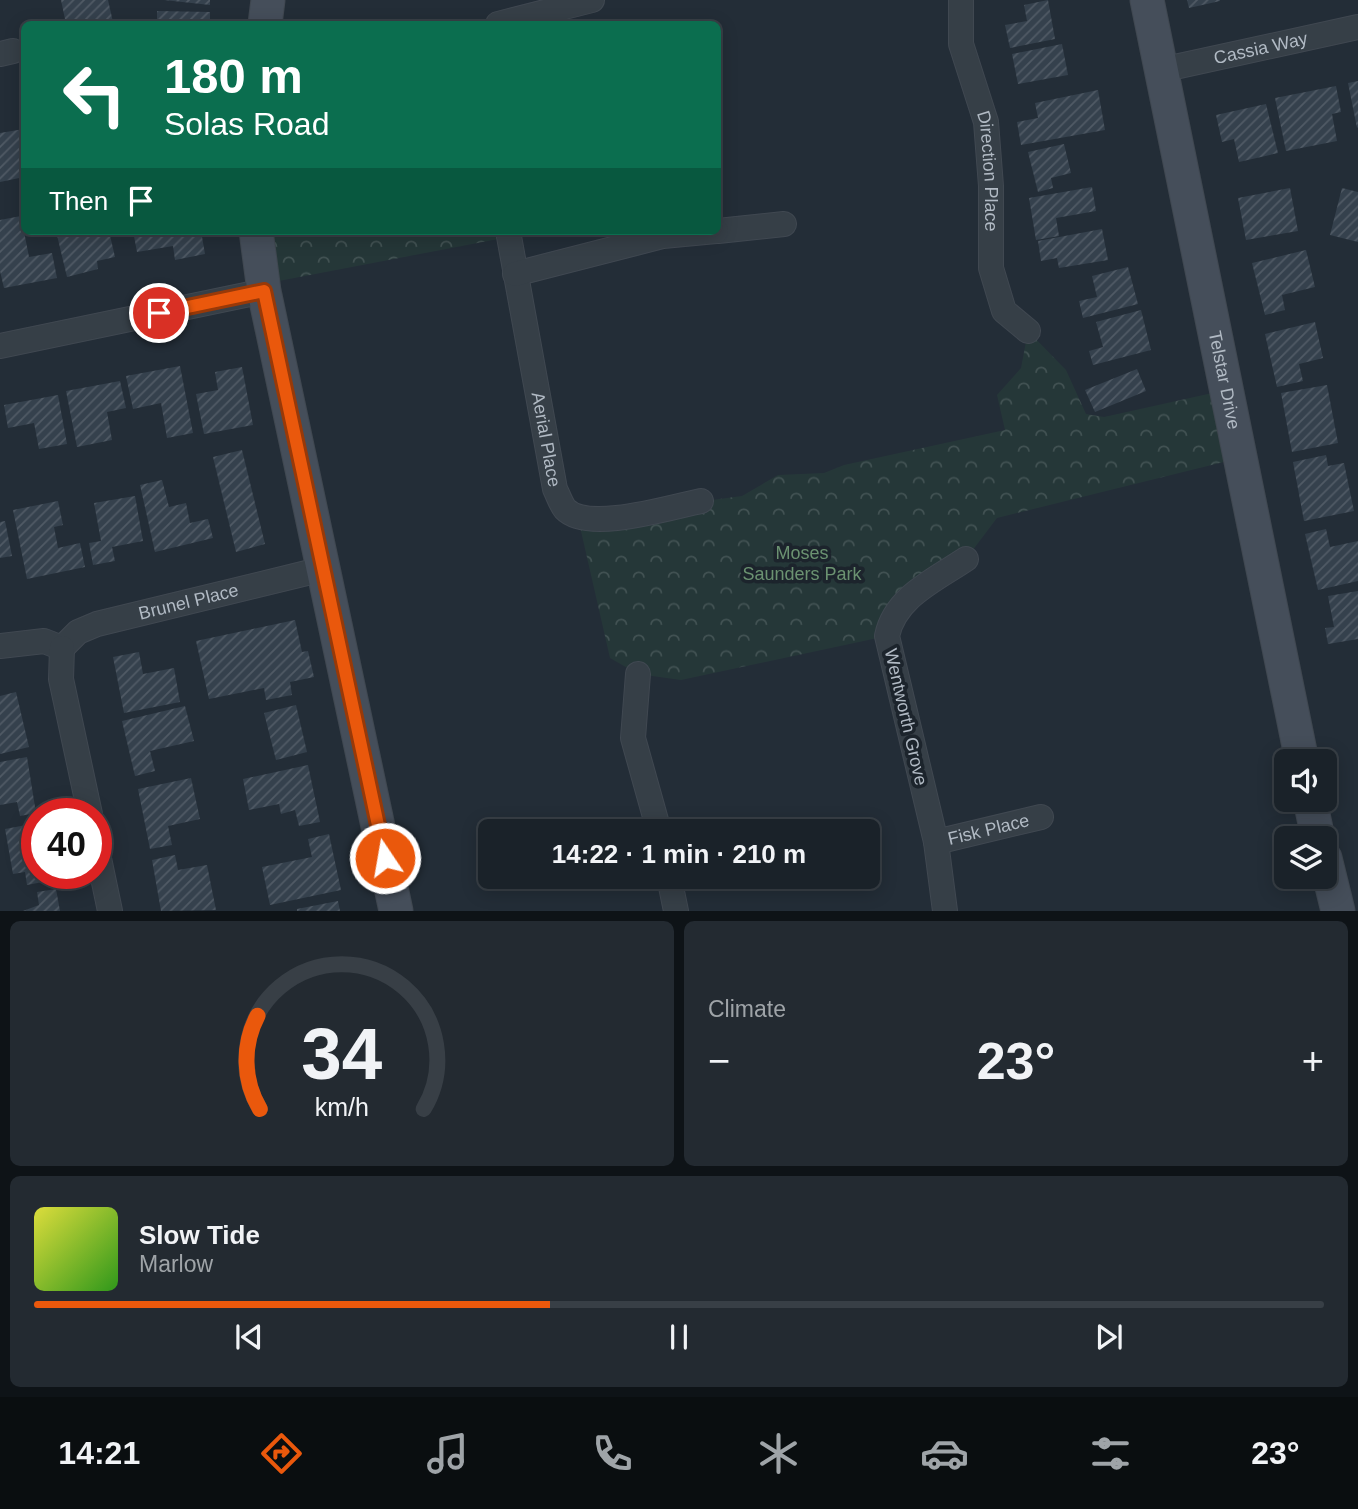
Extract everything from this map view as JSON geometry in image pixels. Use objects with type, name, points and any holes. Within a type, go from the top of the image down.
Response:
[{"type":"street","points":[[265,21],[268,0]]},
{"type":"street","points":[[502,21],[592,0]]},
{"type":"street","name":"Direction Place","points":[[961,0],[961,44],[986,122],[991,186],[991,268],[1004,311],[1028,331]]},
{"type":"street","name":"Telstar Drive","points":[[1147,0],[1300,749]]},
{"type":"street","name":"Cassia Way","points":[[1161,70],[1358,27]]},
{"type":"street","points":[[721,231],[784,224]]},
{"type":"street","points":[[257,235],[264,291],[396,911]]},
{"type":"street","name":"Aerial Place","points":[[509,235],[555,489],[565,509],[578,517],[621,518],[701,501]]},
{"type":"street","points":[[515,274],[674,235]]},
{"type":"street","points":[[0,346],[264,291]]},
{"type":"street","name":"Wentworth Grove","points":[[945,911],[936,842],[887,636],[891,619],[899,605],[966,559]]},
{"type":"street","name":"Brunel Place","points":[[62,648],[78,632],[97,624],[323,569]]},
{"type":"street","points":[[0,646],[44,641],[62,648],[61,679],[87,798]]},
{"type":"street","points":[[638,674],[633,738],[656,819]]},
{"type":"street","name":"Fisk Place","points":[[936,842],[1041,817]]},
{"type":"street","points":[[105,889],[110,911]]},
{"type":"street","points":[[672,889],[677,911]]},
{"type":"street","points":[[1333,889],[1338,911]]},
{"type":"green space","points":[[257,235],[509,235],[509,237],[263,284]]},
{"type":"green space","name":"Moses Saunders Park","points":[[1028,331],[1066,370],[1086,414],[1104,417],[1226,390],[1240,458],[997,518],[966,559],[887,636],[681,680],[638,674],[610,658],[578,518],[742,496],[778,475],[824,473],[844,465],[1005,430],[997,395],[1021,368]]},
{"type":"building","points":[[61,0],[108,0],[113,21],[65,21]]},
{"type":"building","points":[[164,0],[210,0],[210,5]]},
{"type":"building","points":[[1048,0],[1055,39],[1010,48],[1005,25],[1027,21],[1024,5]]},
{"type":"building","points":[[1187,0],[1220,0],[1220,1],[1189,8]]},
{"type":"building","points":[[157,11],[210,12],[210,21],[157,21]]},
{"type":"building","points":[[1062,44],[1068,75],[1018,84],[1012,54]]},
{"type":"building","points":[[1358,81],[1358,127],[1357,128],[1348,83]]},
{"type":"building","points":[[1336,86],[1341,112],[1332,114],[1337,141],[1286,151],[1275,98]]},
{"type":"building","points":[[1098,90],[1105,130],[1021,145],[1017,122],[1038,118],[1035,103]]},
{"type":"building","points":[[1266,104],[1278,153],[1239,162],[1234,139],[1222,142],[1216,115]]},
{"type":"building","points":[[21,130],[21,178],[0,182],[0,133]]},
{"type":"building","points":[[1064,144],[1071,173],[1051,178],[1053,188],[1038,192],[1028,152]]},
{"type":"building","points":[[1092,187],[1096,211],[1056,218],[1059,236],[1036,240],[1029,198]]},
{"type":"building","points":[[1290,188],[1298,231],[1246,240],[1238,198]]},
{"type":"building","points":[[1342,188],[1358,192],[1358,242],[1330,235]]},
{"type":"building","points":[[21,216],[21,235],[25,235],[29,257],[52,253],[57,278],[4,288],[0,271],[0,220]]},
{"type":"building","points":[[1102,229],[1108,260],[1059,268],[1057,258],[1041,261],[1038,241]]},
{"type":"building","points":[[57,235],[110,235],[115,257],[97,261],[98,269],[67,277]]},
{"type":"building","points":[[134,235],[202,235],[205,254],[175,260],[173,246],[137,252]]},
{"type":"building","points":[[1306,250],[1315,287],[1282,295],[1285,310],[1265,315],[1252,263]]},
{"type":"building","points":[[1128,267],[1138,304],[1083,318],[1079,301],[1097,297],[1092,276]]},
{"type":"building","points":[[1141,310],[1151,350],[1093,365],[1089,351],[1103,347],[1096,322]]},
{"type":"building","points":[[1315,322],[1323,358],[1299,364],[1303,381],[1277,387],[1265,334]]},
{"type":"building","points":[[180,366],[193,433],[167,438],[161,403],[133,409],[126,376]]},
{"type":"building","points":[[242,367],[253,425],[204,434],[196,394],[218,390],[215,372]]},
{"type":"building","points":[[1137,369],[1146,391],[1095,412],[1085,390]]},
{"type":"building","points":[[120,381],[126,408],[107,412],[112,440],[77,447],[66,391]]},
{"type":"building","points":[[1327,385],[1338,443],[1292,452],[1281,393]]},
{"type":"building","points":[[58,395],[67,444],[39,449],[34,423],[8,428],[4,405]]},
{"type":"building","points":[[242,450],[265,544],[236,552],[213,457]]},
{"type":"building","points":[[1326,455],[1328,466],[1344,463],[1354,511],[1304,521],[1293,462]]},
{"type":"building","points":[[162,480],[169,507],[186,503],[190,523],[208,519],[213,538],[155,552],[140,485]]},
{"type":"building","points":[[135,496],[143,541],[112,547],[115,561],[93,565],[89,543],[101,541],[94,503]]},
{"type":"building","points":[[58,501],[63,525],[54,527],[58,548],[80,543],[85,567],[27,579],[13,510]]},
{"type":"building","points":[[5,521],[12,556],[0,558],[0,522]]},
{"type":"building","points":[[1326,529],[1330,547],[1358,541],[1358,581],[1318,590],[1305,534]]},
{"type":"building","points":[[1358,591],[1358,639],[1328,644],[1325,628],[1334,627],[1328,596]]},
{"type":"building","points":[[295,620],[302,652],[308,651],[314,677],[290,682],[292,695],[266,700],[264,688],[209,699],[196,641]]},
{"type":"building","points":[[139,652],[143,674],[174,668],[180,702],[124,713],[113,657]]},
{"type":"building","points":[[16,692],[29,747],[0,754],[0,696]]},
{"type":"building","points":[[296,705],[307,752],[276,760],[264,713]]},
{"type":"building","points":[[185,706],[194,741],[150,751],[155,771],[135,776],[122,721]]},
{"type":"building","points":[[27,757],[34,798],[21,798],[21,816],[17,802],[0,805],[0,762]]},
{"type":"building","points":[[308,765],[320,822],[299,826],[295,810],[281,814],[279,804],[249,810],[243,779]]},
{"type":"building","points":[[191,778],[200,819],[168,826],[172,845],[150,849],[138,789]]},
{"type":"building","points":[[21,826],[21,873],[13,874],[5,829]]},
{"type":"building","points":[[329,834],[341,890],[270,905],[262,867],[312,857],[308,839]]},
{"type":"building","points":[[175,855],[178,870],[207,865],[216,910],[161,911],[152,860]]},
{"type":"building","points":[[56,889],[60,911],[23,911],[39,905],[37,892]]},
{"type":"building","points":[[338,901],[340,911],[297,911],[297,909]]},
{"type":"route","points":[[159,313],[264,291],[385,858]]}]
